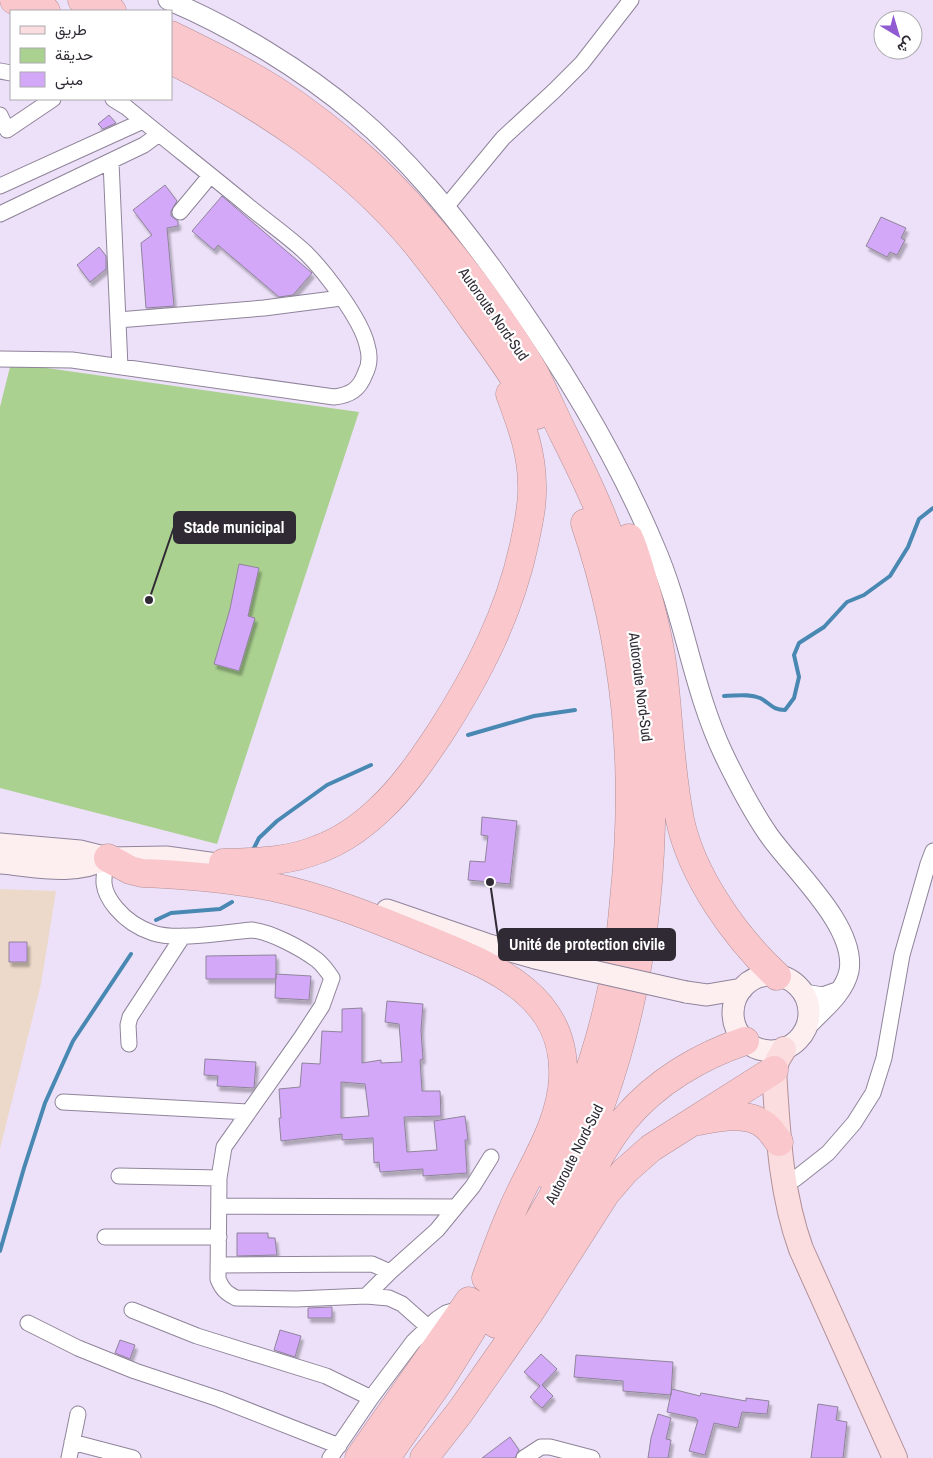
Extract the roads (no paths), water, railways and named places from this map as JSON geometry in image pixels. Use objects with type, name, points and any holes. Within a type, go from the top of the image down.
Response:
[{"type":"highway","points":[[14,0],[43,10]]},
{"type":"highway","points":[[82,0],[109,10]]},
{"type":"highway","name":"Autoroute Nord-Sud","points":[[172,36],[231,65],[283,95],[356,151],[393,187],[455,258],[500,319],[534,373],[588,482],[616,556],[634,630],[643,681],[650,766],[651,821],[647,886],[639,956],[626,1022],[615,1062],[601,1103],[580,1148],[534,1229],[441,1379],[386,1458]]},
{"type":"highway","name":"Autoroute Nord-Sud","points":[[172,61],[214,82],[273,117],[344,171],[380,205],[414,242],[445,281],[525,394],[544,428],[582,515],[594,551],[605,587],[621,661],[627,717],[630,833],[620,944],[610,998],[596,1052],[574,1112],[546,1175],[486,1278],[464,1308],[343,1454]]},
{"type":"highway","points":[[223,863],[290,859],[320,849],[352,832],[379,811],[423,759],[461,701],[481,665],[500,625],[518,574],[530,516],[532,486],[530,452],[525,434],[491,344]]},
{"type":"highway","points":[[550,406],[577,438],[592,459],[602,478],[632,546],[652,608],[662,660],[672,770],[680,822],[692,856],[723,912],[752,951],[777,976]]},
{"type":"highway","points":[[108,858],[130,870],[142,873],[223,879],[273,887],[319,899],[381,921],[482,962],[512,979],[533,998],[548,1017],[558,1035],[563,1078],[561,1099],[544,1147],[512,1211],[486,1278]]},
{"type":"highway","points":[[424,1458],[530,1312],[606,1193],[625,1171],[651,1148],[693,1122],[760,1046]]},
{"type":"highway","points":[[401,1458],[433,1417],[544,1253],[595,1165],[625,1119],[662,1083],[710,1056],[760,1046]]},
{"type":"highway","points":[[693,1122],[724,1117],[739,1117],[756,1121],[766,1126],[779,1142]]},
{"type":"main road","points":[[0,844],[80,851],[108,858],[166,857],[223,863],[312,885],[486,944],[534,958],[707,996],[742,989]]},
{"type":"main road","points":[[0,863],[70,869],[90,866],[108,858]]},
{"type":"main road","points":[[707,996],[760,1046],[794,1044],[801,1036],[809,1016],[804,994],[792,982],[777,976],[767,976],[749,982],[742,989],[735,1003],[760,1046],[779,1142],[783,1180],[792,1224],[801,1249],[895,1458]]},
{"type":"street","points":[[168,0],[286,62],[355,114],[424,180],[519,305],[556,360],[620,470],[662,564],[710,725],[725,758],[746,800],[770,836],[830,913],[845,938],[850,958],[845,983],[841,991],[806,1027]]},
{"type":"street","points":[[446,207],[503,138],[582,63],[631,0]]},
{"type":"street","points":[[0,115],[7,130],[52,100]]},
{"type":"street","points":[[0,360],[72,360],[334,397],[346,395],[362,383],[370,358],[367,343],[360,327],[342,298],[306,253],[115,100]]},
{"type":"street","points":[[0,186],[143,121]]},
{"type":"street","points":[[0,214],[111,162],[144,145],[159,134]]},
{"type":"street","points":[[111,162],[120,366]]},
{"type":"street","points":[[180,212],[210,176]]},
{"type":"street","points":[[118,320],[264,308],[342,298]]},
{"type":"street","points":[[783,1180],[795,1179],[828,1153],[854,1123],[873,1093],[884,1058],[902,955],[933,851]]},
{"type":"street","points":[[108,858],[104,873],[104,889],[108,898],[123,916],[134,924],[154,934],[183,936],[252,930],[263,931],[272,934],[317,960],[332,978],[322,1006],[312,1022],[224,1147],[219,1178],[218,1279],[222,1288],[236,1298],[366,1296],[389,1298],[402,1304],[428,1327]]},
{"type":"street","points":[[129,1044],[128,1024],[130,1017],[183,936]]},
{"type":"street","points":[[804,994],[823,997],[841,991]]},
{"type":"street","points":[[62,1102],[248,1112]]},
{"type":"street","points":[[366,1296],[437,1230],[474,1186],[491,1157]]},
{"type":"street","points":[[119,1176],[219,1178]]},
{"type":"street","points":[[219,1206],[456,1207]]},
{"type":"street","points":[[105,1237],[219,1237]]},
{"type":"street","points":[[218,1265],[372,1264],[390,1272]]},
{"type":"street","points":[[28,1323],[78,1348],[136,1372],[219,1399],[343,1454],[371,1398],[414,1342],[428,1327],[446,1313],[464,1308]]},
{"type":"street","points":[[132,1310],[197,1336],[326,1376],[371,1398]]},
{"type":"street","points":[[69,1458],[78,1414]]},
{"type":"street","points":[[72,1442],[133,1458]]},
{"type":"street","points":[[524,1458],[541,1447],[550,1447],[592,1458]]},
{"type":"waterway","points":[[724,696],[756,696],[774,708],[785,710],[794,698],[799,677],[794,655],[799,643],[824,627],[847,602],[864,595],[890,576],[908,547],[919,519],[933,508]]},
{"type":"waterway","points":[[468,735],[534,716],[575,710]]},
{"type":"waterway","points":[[252,852],[259,838],[277,821],[327,785],[371,765]]},
{"type":"waterway","points":[[156,920],[171,913],[220,909],[232,902]]},
{"type":"waterway","points":[[0,1251],[45,1103],[73,1041],[131,954]]},
{"type":"place","name":"Stade municipal","points":[[149,600]]},
{"type":"place","name":"Unité de protection civile","points":[[490,882]]}]
